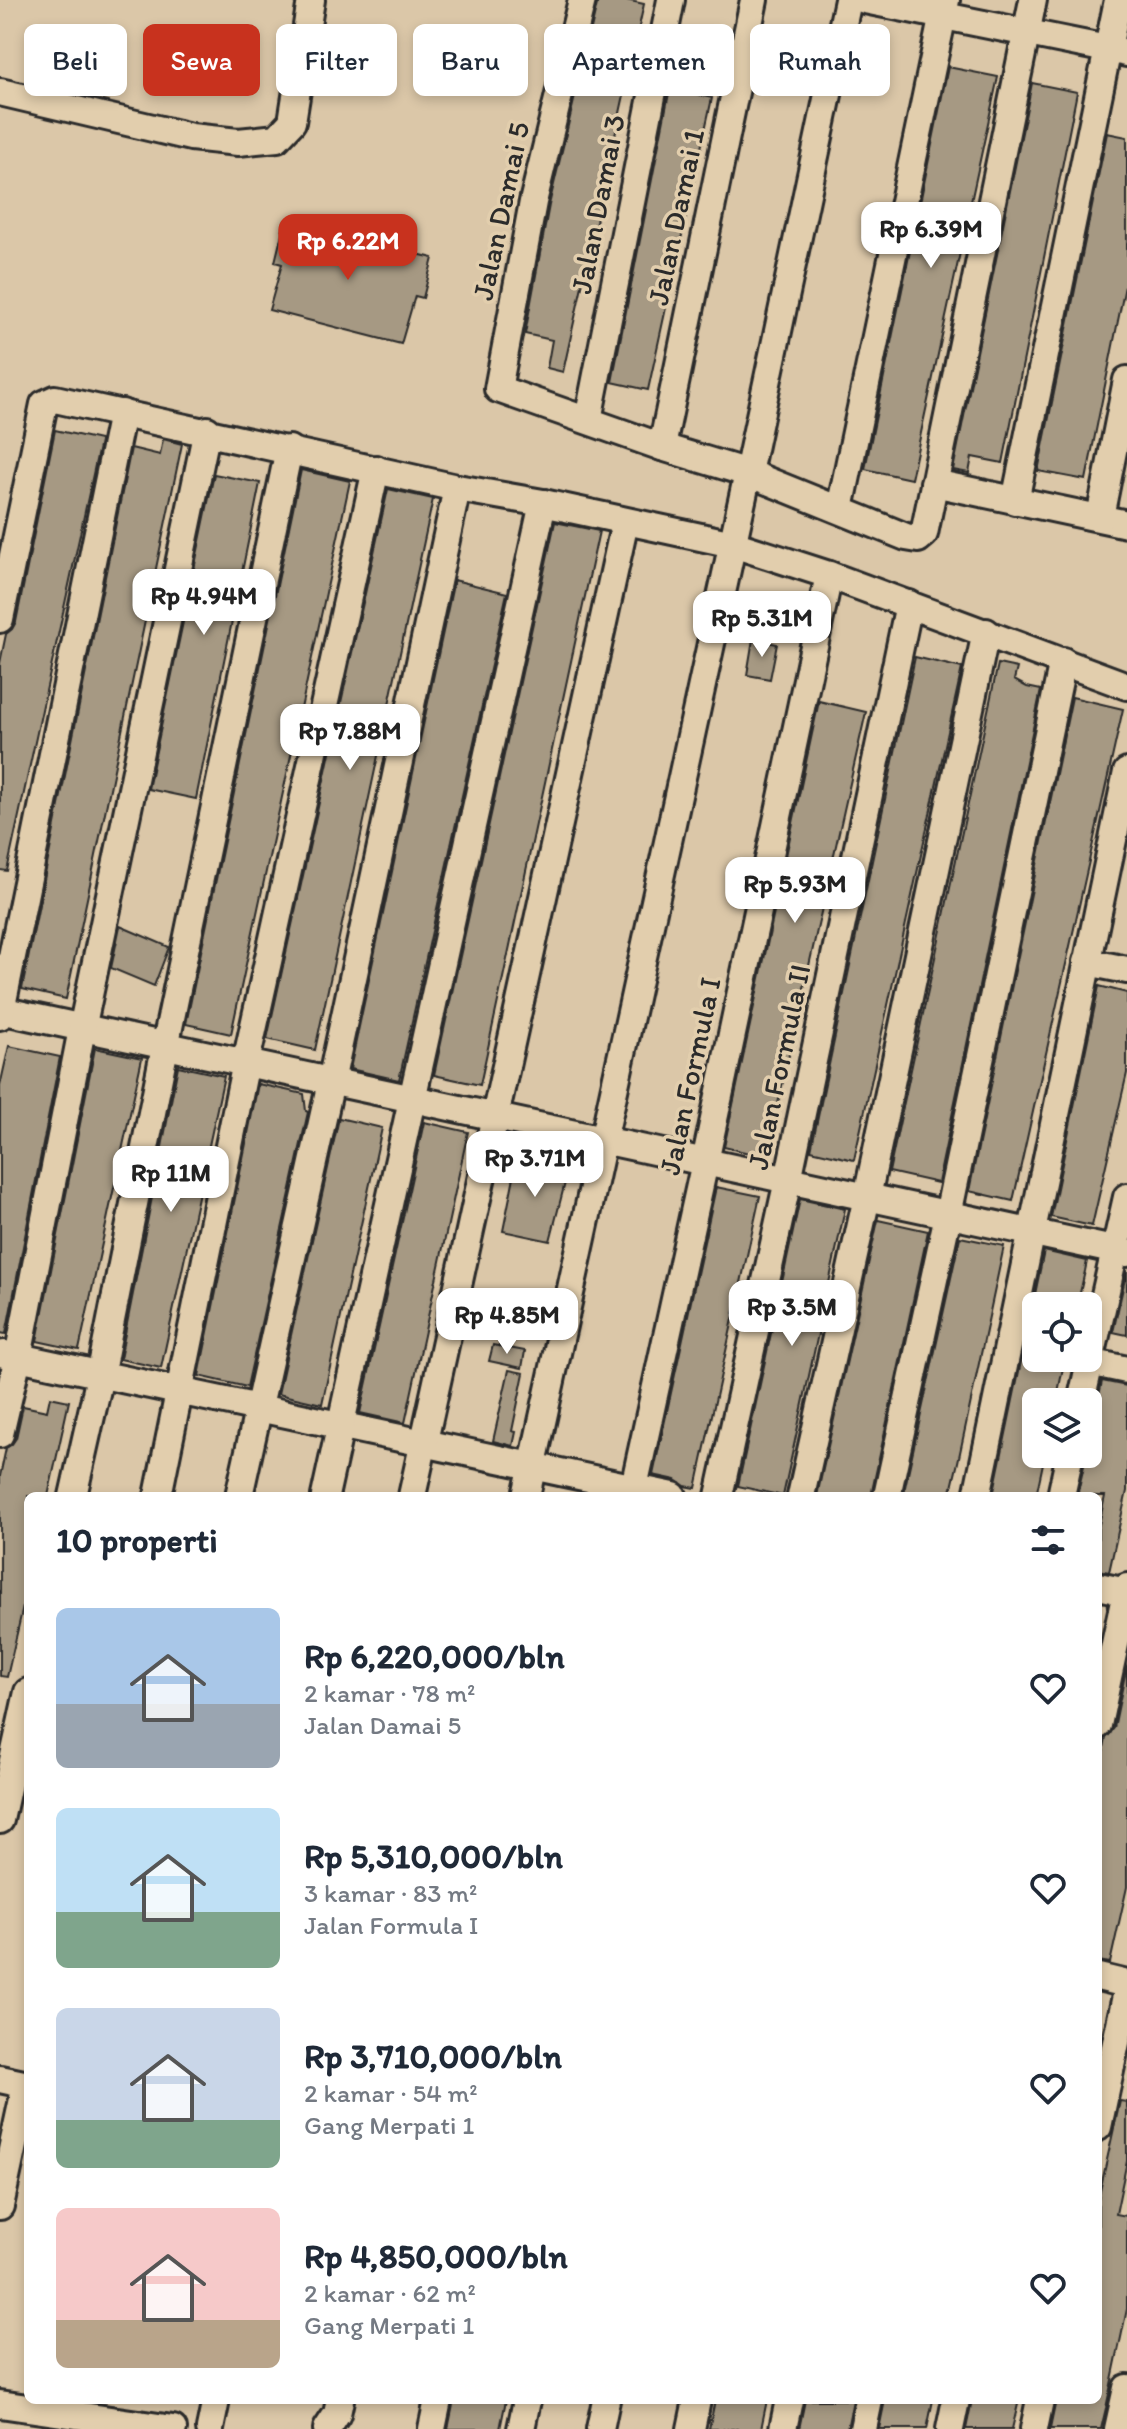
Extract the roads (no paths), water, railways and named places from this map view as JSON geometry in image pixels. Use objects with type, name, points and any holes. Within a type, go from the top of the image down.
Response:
[{"type":"street","points":[[0,92],[191,137],[238,142],[277,138],[292,122],[311,0]]},
{"type":"street","name":"Jalan Damai 5","points":[[582,0],[533,202],[498,389],[588,420]]},
{"type":"street","name":"Jalan Damai 3","points":[[588,420],[671,0]]},
{"type":"street","name":"Jalan Damai 1","points":[[662,447],[754,0]]},
{"type":"street","points":[[527,1492],[848,0]]},
{"type":"street","points":[[865,0],[945,8],[1027,33],[1118,52]]},
{"type":"street","points":[[588,420],[662,447],[746,484],[840,509],[906,537],[918,539],[924,534],[1033,0]]},
{"type":"street","points":[[1015,501],[1118,52],[1118,0]]},
{"type":"street","points":[[840,509],[945,8]]},
{"type":"street","points":[[1100,517],[1127,380]]},
{"type":"street","points":[[0,619],[44,404],[55,399],[625,522],[735,535],[829,575],[1127,686]]},
{"type":"street","points":[[122,413],[0,1012],[246,1062],[1122,1252]]},
{"type":"street","points":[[0,1434],[9,1356],[82,1029],[207,430]]},
{"type":"street","points":[[74,1492],[289,449]]},
{"type":"street","points":[[159,1492],[246,1062],[376,469]]},
{"type":"street","points":[[934,483],[1127,524]]},
{"type":"street","points":[[240,1492],[331,1082],[457,488]]},
{"type":"street","points":[[326,1492],[543,503]]},
{"type":"street","points":[[413,1492],[625,522]]},
{"type":"street","name":"Jalan Formula I","points":[[632,1492],[829,575]]},
{"type":"street","name":"Jalan Formula II","points":[[720,1492],[909,604]]},
{"type":"street","points":[[802,1492],[986,632]]},
{"type":"street","points":[[888,1492],[1063,661]]},
{"type":"street","points":[[978,1492],[1127,772]]},
{"type":"street","points":[[1087,962],[1127,970]]},
{"type":"street","points":[[1102,1319],[1122,1252],[1127,1197]]},
{"type":"street","points":[[9,1356],[533,1466],[632,1492]]},
{"type":"street","points":[[1102,1365],[1127,1370]]},
{"type":"street","points":[[1062,1492],[1067,1468]]},
{"type":"street","points":[[1102,1587],[1127,1590],[1102,1706]]},
{"type":"street","points":[[0,1820],[8,1741],[24,1702]]},
{"type":"street","points":[[1102,1978],[1127,1984]]},
{"type":"street","points":[[1102,2108],[1127,1991]]},
{"type":"street","points":[[0,2079],[24,2084]]},
{"type":"street","points":[[0,2206],[24,2098]]},
{"type":"street","points":[[1118,2429],[1127,2388]]},
{"type":"street","points":[[0,2404],[126,2411],[173,2429]]},
{"type":"street","points":[[210,2429],[215,2404]]},
{"type":"street","points":[[327,2429],[337,2414],[339,2404]]},
{"type":"street","points":[[432,2429],[437,2404]]},
{"type":"street","points":[[521,2429],[526,2404]]},
{"type":"street","points":[[600,2429],[605,2404]]},
{"type":"street","points":[[691,2429],[696,2404]]},
{"type":"street","points":[[783,2429],[788,2404]]},
{"type":"street","points":[[863,2429],[868,2404]]},
{"type":"street","points":[[950,2429],[955,2404]]},
{"type":"street","points":[[1034,2429],[1039,2404]]}]
